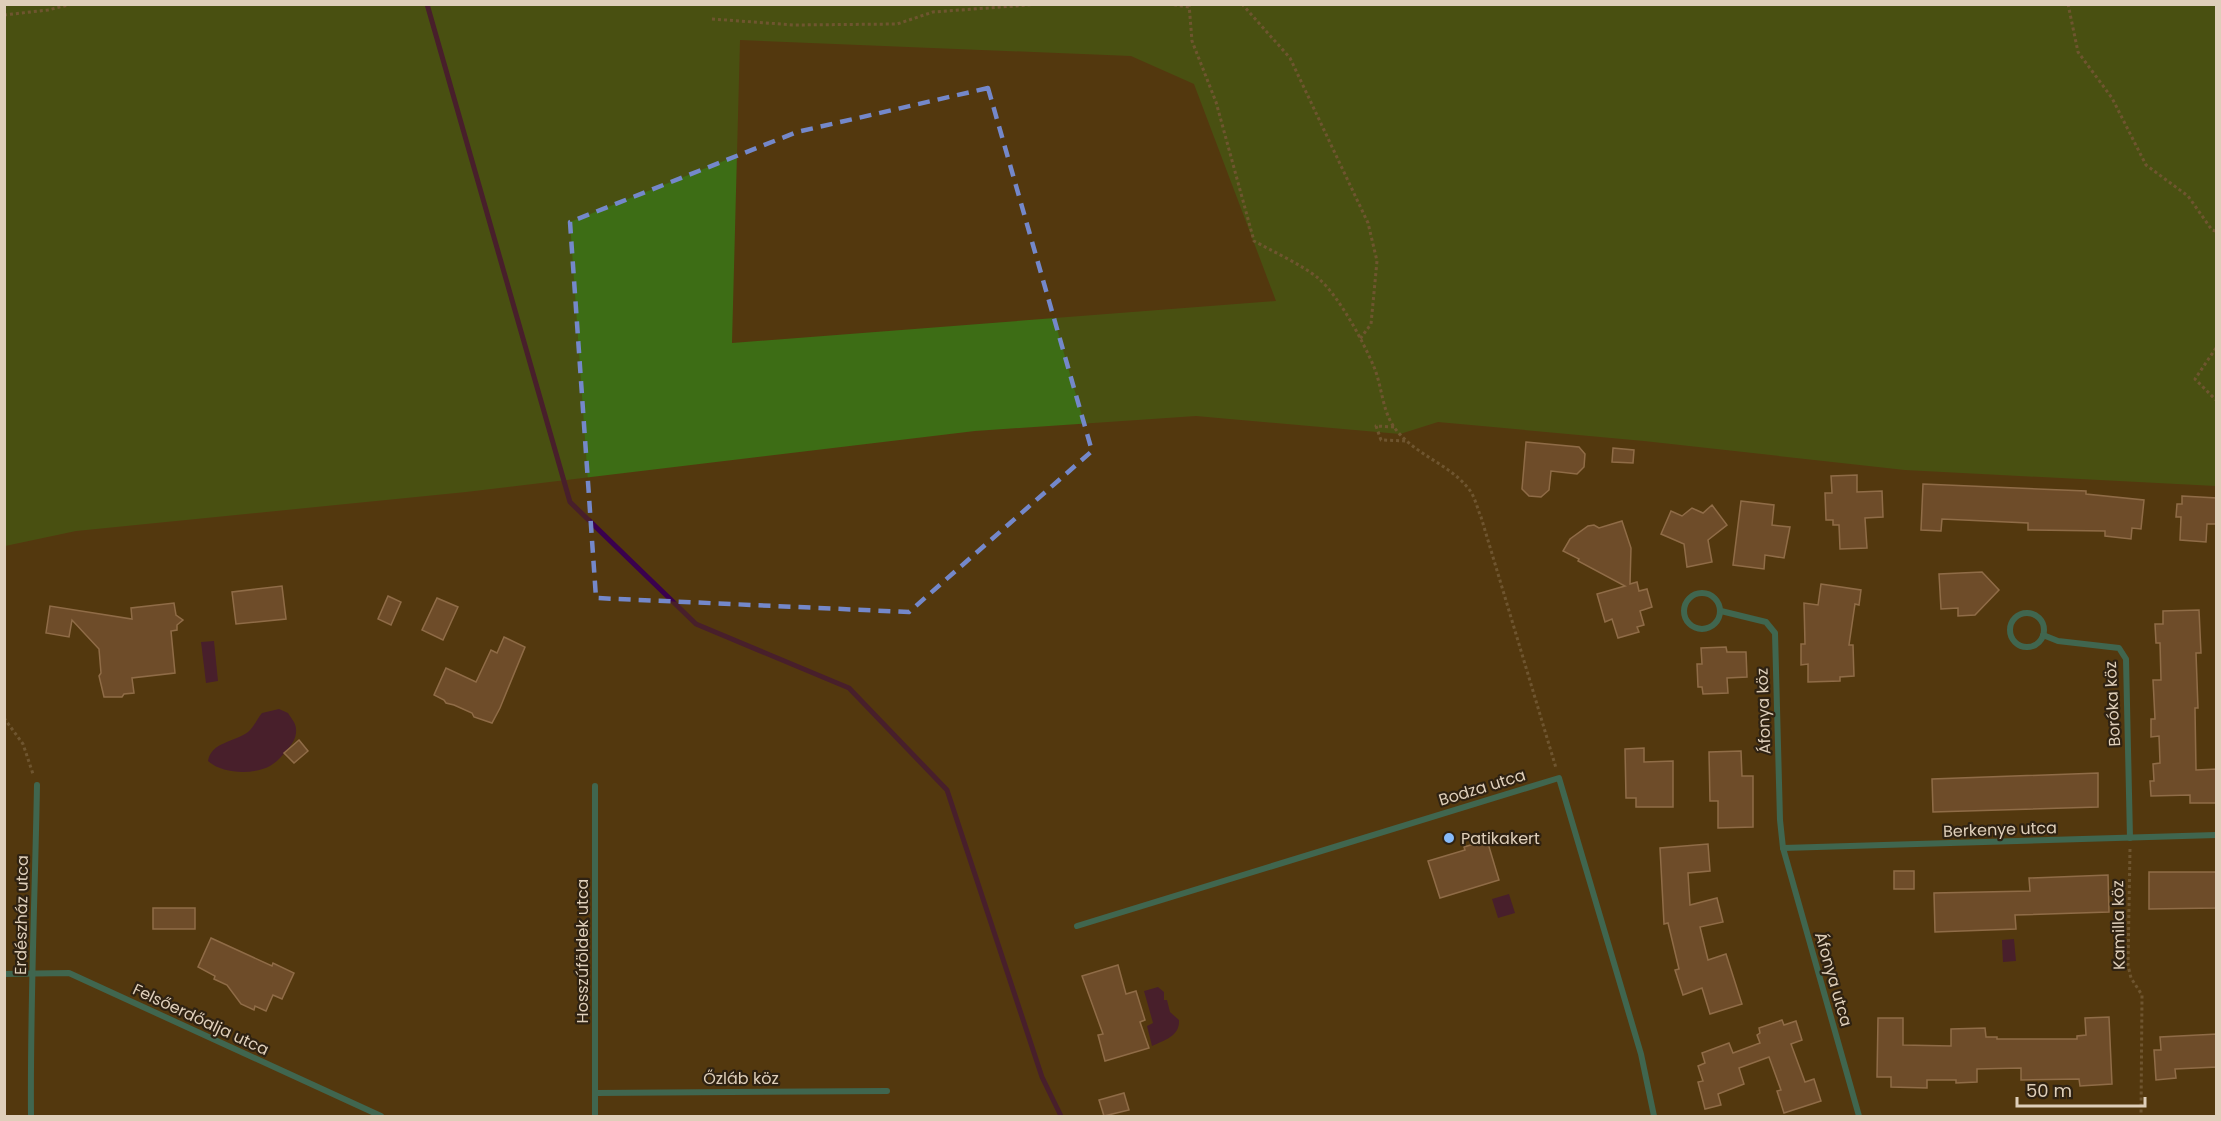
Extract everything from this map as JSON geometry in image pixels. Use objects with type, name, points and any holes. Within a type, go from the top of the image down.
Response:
[{"type":"street","name":"Áfonya köz","points":[[1706,592],[1717,599],[1721,611],[1717,622],[1702,629],[1691,625],[1684,615],[1689,598],[1694,594],[1706,592]]},
{"type":"street","name":"Áfonya köz","points":[[1721,611],[1766,622],[1775,633],[1780,820],[1783,848]]},
{"type":"street","points":[[2030,613],[2040,619],[2043,624],[2043,635],[2037,644],[2021,646],[2012,639],[2011,623],[2019,615],[2030,613]]},
{"type":"street","name":"Boróka köz","points":[[2043,635],[2058,641],[2119,648],[2126,659],[2130,838]]},
{"type":"street","name":"Bodza utca","points":[[1077,926],[1559,778]]},
{"type":"street","points":[[1559,778],[1641,1053],[1654,1116]]},
{"type":"street","name":"Erdészház utca","points":[[31,1116],[30,1024],[34,974],[37,785]]},
{"type":"street","name":"Hosszúföldek utca","points":[[595,786],[595,1116]]},
{"type":"street","name":"Berkenye utca","points":[[1783,848],[2217,835]]},
{"type":"street","name":"Áfonya utca","points":[[1783,848],[1859,1116]]},
{"type":"street","name":"Felsőerdőalja utca","points":[[4,974],[69,973],[381,1116]]},
{"type":"street","name":"Őzláb köz","points":[[596,1093],[887,1091]]},
{"type":"path","points":[[4,15],[48,10],[72,4]]},
{"type":"path","points":[[712,18],[794,25],[897,24],[933,12],[1042,4]]},
{"type":"path","points":[[1168,4],[1189,6],[1192,41],[1216,102],[1254,241],[1318,278],[1340,305],[1360,339],[1375,369],[1386,411],[1394,427],[1415,450],[1455,474],[1470,490],[1481,518],[1559,778]]},
{"type":"path","points":[[1242,4],[1290,58],[1368,223],[1377,261],[1371,324],[1360,339]]},
{"type":"path","points":[[2068,4],[2078,52],[2112,98],[2146,165],[2188,196],[2212,230],[2217,231]]},
{"type":"path","points":[[2217,348],[2194,380],[2217,400]]},
{"type":"path","points":[[1394,427],[1376,426],[1380,440],[1407,441]]},
{"type":"path","points":[[4,718],[22,744],[37,785]]},
{"type":"path","name":"Kamilla köz","points":[[2130,838],[2128,965],[2131,978],[2142,995],[2141,1116]]},
{"type":"highlighted area","points":[[988,88],[1092,451],[909,612],[596,598],[570,222],[797,132]]},
{"type":"green space","points":[[5,4],[2216,5],[2216,486],[1905,470],[1644,441],[1438,422],[1400,434],[1196,416],[975,431],[466,492],[76,531],[5,546]],"holes":[[[740,40],[1131,56],[1194,84],[1276,301],[732,343]]]},
{"type":"shaded area","points":[[214,641],[218,681],[206,683],[201,642]]},
{"type":"shaded area","points":[[279,709],[288,713],[296,732],[291,746],[273,764],[255,771],[238,772],[221,769],[208,761],[210,755],[219,746],[248,732],[262,713]]},
{"type":"shaded area","points":[[1509,894],[1515,913],[1498,918],[1492,899]]},
{"type":"shaded area","points":[[2014,939],[2016,961],[2003,962],[2002,940]]},
{"type":"shaded area","points":[[1158,987],[1164,992],[1164,1000],[1167,1000],[1170,1012],[1179,1020],[1179,1025],[1171,1037],[1152,1046],[1147,1026],[1153,1023],[1144,991]]},
{"type":"building","points":[[1526,442],[1579,447],[1585,454],[1584,467],[1577,474],[1551,471],[1549,490],[1541,497],[1529,496],[1522,489]]},
{"type":"building","points":[[1613,448],[1634,450],[1633,463],[1612,462]]},
{"type":"building","points":[[1857,475],[1857,492],[1882,491],[1883,517],[1865,518],[1867,548],[1840,549],[1839,525],[1833,525],[1833,520],[1826,520],[1825,493],[1832,493],[1831,476]]},
{"type":"building","points":[[1923,484],[2086,491],[2086,494],[2144,500],[2141,529],[2132,528],[2131,539],[2105,536],[2105,531],[2028,530],[2028,523],[1942,519],[1941,531],[1921,530]]},
{"type":"building","points":[[2182,496],[2217,498],[2217,524],[2207,524],[2206,542],[2180,540],[2181,517],[2176,517],[2177,504],[2182,504]]},
{"type":"building","points":[[1741,501],[1774,505],[1772,525],[1790,527],[1784,558],[1765,555],[1764,569],[1733,565]]},
{"type":"building","points":[[1712,505],[1727,525],[1708,540],[1712,562],[1687,567],[1684,544],[1661,534],[1671,511],[1682,516],[1692,508],[1703,513]]},
{"type":"building","points":[[1622,521],[1631,548],[1630,584],[1637,582],[1639,591],[1647,589],[1652,607],[1640,611],[1644,625],[1637,627],[1639,632],[1618,638],[1612,619],[1605,622],[1597,594],[1625,586],[1563,551],[1570,539],[1588,526],[1594,525],[1599,528]]},
{"type":"building","points":[[1982,572],[1999,590],[1975,615],[1958,616],[1958,608],[1941,609],[1939,574]]},
{"type":"building","points":[[1821,584],[1861,590],[1859,605],[1855,604],[1849,645],[1853,645],[1854,676],[1840,677],[1840,681],[1808,682],[1808,664],[1801,665],[1801,644],[1805,644],[1804,603],[1818,605]]},
{"type":"building","points":[[282,586],[286,619],[236,624],[232,592]]},
{"type":"building","points":[[388,596],[401,602],[391,625],[378,619]]},
{"type":"building","points":[[437,598],[458,607],[443,640],[422,630]]},
{"type":"building","points":[[174,603],[176,615],[183,620],[177,625],[177,630],[171,631],[175,673],[132,678],[134,693],[124,694],[122,697],[104,697],[99,676],[101,673],[99,649],[72,620],[69,637],[46,633],[50,606],[132,619],[131,608]]},
{"type":"building","points":[[2199,610],[2201,653],[2196,653],[2198,708],[2195,708],[2196,770],[2217,769],[2217,803],[2190,803],[2190,795],[2151,796],[2150,781],[2154,781],[2153,764],[2160,763],[2159,736],[2151,737],[2151,719],[2155,719],[2153,680],[2161,680],[2160,643],[2156,643],[2155,624],[2163,624],[2163,611]]},
{"type":"building","points":[[504,637],[525,647],[492,723],[474,717],[472,713],[446,703],[434,695],[446,668],[476,682],[491,650],[497,653]]},
{"type":"building","points":[[1726,647],[1727,652],[1746,652],[1747,677],[1727,678],[1728,693],[1703,694],[1702,687],[1698,687],[1697,664],[1702,664],[1701,648]]},
{"type":"building","points":[[299,740],[308,751],[294,763],[284,753]]},
{"type":"building","points":[[1644,748],[1644,762],[1673,761],[1673,807],[1636,807],[1636,798],[1626,798],[1625,749]]},
{"type":"building","points":[[1741,751],[1742,776],[1753,776],[1753,827],[1718,828],[1718,801],[1710,801],[1709,752]]},
{"type":"building","points":[[2098,773],[2098,807],[1933,812],[1932,779]]},
{"type":"building","points":[[1487,840],[1499,880],[1440,898],[1428,861],[1465,850],[1464,847]]},
{"type":"building","points":[[1708,844],[1710,871],[1688,873],[1690,905],[1717,898],[1723,922],[1700,927],[1708,960],[1726,954],[1742,1004],[1710,1014],[1702,988],[1683,995],[1675,970],[1679,969],[1668,923],[1664,924],[1660,848]]},
{"type":"building","points":[[1894,871],[1914,871],[1914,889],[1894,889]]},
{"type":"building","points":[[2149,872],[2217,872],[2217,908],[2149,909]]},
{"type":"building","points":[[2108,875],[2109,912],[2015,915],[2016,929],[1935,932],[1934,893],[2030,891],[2029,878]]},
{"type":"building","points":[[153,908],[195,908],[195,929],[153,929]]},
{"type":"building","points":[[211,938],[272,966],[273,963],[294,973],[282,999],[273,995],[266,1011],[255,1006],[254,1010],[241,1004],[227,985],[198,967]]},
{"type":"building","points":[[1118,965],[1126,994],[1136,991],[1145,1020],[1140,1022],[1149,1048],[1105,1061],[1098,1035],[1103,1034],[1082,976]]},
{"type":"building","points":[[2109,1017],[2112,1084],[2080,1086],[2079,1079],[2021,1080],[2021,1068],[1977,1069],[1977,1082],[1956,1083],[1956,1080],[1927,1080],[1927,1088],[1891,1087],[1891,1077],[1877,1077],[1878,1018],[1903,1018],[1903,1045],[1951,1046],[1951,1029],[1985,1028],[1986,1037],[1997,1037],[1997,1039],[2077,1039],[2077,1036],[2086,1035],[2085,1018]]},
{"type":"building","points":[[1782,1020],[1784,1025],[1796,1021],[1802,1040],[1791,1044],[1805,1082],[1814,1079],[1821,1101],[1784,1113],[1777,1091],[1781,1090],[1769,1057],[1739,1068],[1744,1084],[1718,1094],[1721,1105],[1705,1109],[1698,1082],[1703,1081],[1698,1066],[1705,1063],[1702,1053],[1729,1043],[1733,1053],[1760,1043],[1757,1035],[1760,1033],[1759,1028]]},
{"type":"building","points":[[2217,1034],[2217,1067],[2175,1069],[2176,1078],[2156,1080],[2154,1050],[2161,1050],[2160,1037]]},
{"type":"building","points":[[1124,1093],[1129,1110],[1104,1116],[1099,1100]]},
{"type":"waterway","points":[[427,4],[570,502],[696,624],[849,688],[947,790],[1042,1077],[1061,1116]]},
{"type":"place","name":"Patikakert","points":[[1449,838]]}]
